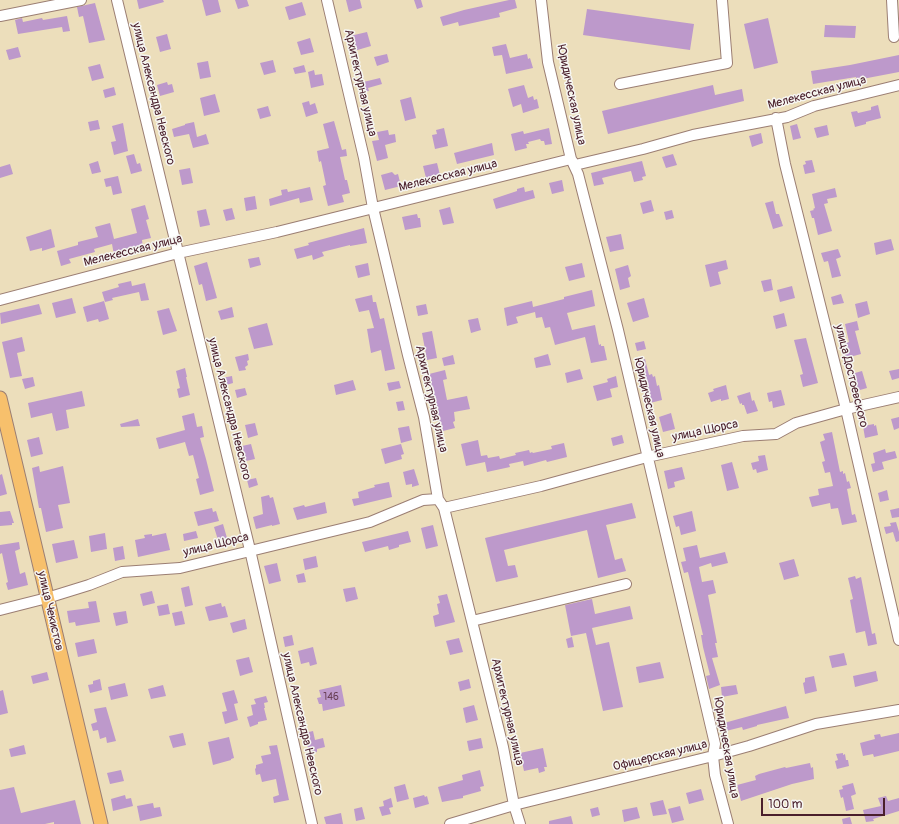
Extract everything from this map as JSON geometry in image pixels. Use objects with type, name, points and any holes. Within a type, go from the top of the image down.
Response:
[{"type":"main road","name":"улица Чекистов","points":[[0,398],[101,824]]},
{"type":"street","points":[[0,16],[81,0]]},
{"type":"street","name":"улица Александра Невского","points":[[117,0],[250,550],[312,824]]},
{"type":"street","name":"Архитектурная улица","points":[[327,0],[364,158],[373,208],[424,417],[438,499],[444,508],[503,747],[514,805],[520,824]]},
{"type":"street","name":"Юридическая улица","points":[[541,0],[548,62],[618,330],[715,744],[713,756],[715,774],[728,824]]},
{"type":"street","points":[[620,84],[727,63],[722,0]]},
{"type":"street","points":[[892,0],[894,37]]},
{"type":"street","name":"Мелекесская улица","points":[[0,300],[178,253],[277,232],[373,208],[573,162],[643,149],[694,135],[787,117],[814,106],[899,85]]},
{"type":"street","name":"улица Достоевского","points":[[776,118],[846,409],[899,640]]},
{"type":"street","name":"улица Щорса","points":[[444,508],[541,486],[648,457],[743,436],[776,434],[796,422],[899,397]]},
{"type":"street","name":"улица Щорса","points":[[0,610],[89,585],[122,572],[180,568],[370,522],[423,500],[438,499]]},
{"type":"street","points":[[472,621],[626,584]]},
{"type":"street","name":"Офицерская улица","points":[[450,824],[514,805],[713,756],[816,724],[899,710]]},
{"type":"building","points":[[137,0],[163,0],[164,2],[139,9]]},
{"type":"building","points":[[202,0],[218,0],[221,12],[206,16]]},
{"type":"building","points":[[235,0],[247,0],[249,6],[238,9]]},
{"type":"building","points":[[346,0],[360,0],[362,8],[349,12]]},
{"type":"building","points":[[414,0],[421,0],[423,7],[417,9]]},
{"type":"building","points":[[515,0],[517,8],[499,13],[500,17],[459,26],[458,22],[443,26],[440,17],[464,10]]},
{"type":"building","points":[[302,2],[306,15],[289,20],[285,7]]},
{"type":"building","points":[[95,3],[105,40],[89,43],[83,16],[79,17],[77,7]]},
{"type":"building","points":[[587,9],[694,24],[690,50],[583,35]]},
{"type":"building","points":[[67,16],[70,31],[63,32],[62,27],[18,34],[15,20],[22,18],[23,22],[42,18],[43,20]]},
{"type":"building","points":[[768,18],[778,63],[754,69],[744,24]]},
{"type":"building","points":[[825,25],[856,26],[855,38],[824,37]]},
{"type":"building","points":[[367,32],[371,46],[354,51],[350,36]]},
{"type":"building","points":[[167,34],[171,49],[160,52],[156,37]]},
{"type":"building","points":[[310,38],[314,52],[301,55],[297,42]]},
{"type":"building","points":[[506,44],[510,58],[527,54],[533,68],[506,74],[502,55],[494,56],[492,47]]},
{"type":"building","points":[[18,47],[21,57],[9,60],[6,50]]},
{"type":"building","points":[[387,54],[389,62],[377,66],[374,57]]},
{"type":"building","points":[[899,55],[899,72],[857,80],[856,77],[813,84],[811,71]]},
{"type":"building","points":[[273,60],[276,72],[264,75],[260,63]]},
{"type":"building","points":[[208,61],[211,77],[200,79],[197,63]]},
{"type":"building","points":[[100,64],[104,78],[92,81],[88,67]]},
{"type":"building","points":[[304,65],[306,72],[295,74],[293,68]]},
{"type":"building","points":[[314,70],[315,75],[322,74],[324,85],[311,88],[308,72]]},
{"type":"building","points":[[380,78],[382,84],[368,88],[369,91],[362,92],[359,83]]},
{"type":"building","points":[[167,82],[168,85],[172,84],[174,92],[160,96],[157,85]]},
{"type":"building","points":[[524,85],[528,98],[533,96],[534,100],[537,99],[539,108],[523,113],[521,104],[513,107],[508,89]]},
{"type":"building","points":[[713,85],[715,95],[742,89],[744,101],[608,134],[602,111]]},
{"type":"building","points":[[114,87],[116,95],[105,98],[103,90]]},
{"type":"building","points":[[215,94],[220,112],[204,116],[200,98]]},
{"type":"building","points":[[411,97],[416,118],[405,121],[400,100]]},
{"type":"building","points":[[309,101],[310,105],[315,103],[318,113],[306,117],[302,103]]},
{"type":"building","points":[[878,105],[881,118],[855,127],[851,112],[857,111],[858,113],[871,110],[871,107]]},
{"type":"building","points":[[268,106],[271,116],[260,119],[257,109]]},
{"type":"building","points":[[98,120],[100,129],[90,131],[88,122]]},
{"type":"building","points":[[334,121],[342,150],[346,149],[347,156],[340,157],[345,180],[347,180],[350,193],[342,195],[344,202],[328,206],[323,186],[326,185],[321,161],[319,162],[317,151],[329,148],[323,124]]},
{"type":"building","points":[[194,122],[197,137],[206,134],[209,144],[193,148],[189,134],[174,137],[172,129]]},
{"type":"building","points":[[123,123],[128,151],[114,155],[111,142],[116,141],[112,126]]},
{"type":"building","points":[[797,124],[801,138],[793,140],[790,126]]},
{"type":"building","points":[[827,125],[829,135],[817,138],[814,128]]},
{"type":"building","points":[[444,128],[448,146],[435,149],[432,135],[437,134],[436,130]]},
{"type":"building","points":[[549,128],[552,144],[545,145],[544,141],[541,141],[540,139],[528,142],[529,144],[526,144],[527,148],[515,151],[511,134],[523,131],[524,134]]},
{"type":"building","points":[[388,130],[389,135],[395,134],[396,142],[385,145],[388,158],[377,161],[372,141],[379,140],[377,132]]},
{"type":"building","points":[[761,133],[763,143],[752,147],[749,136]]},
{"type":"building","points":[[492,143],[494,155],[457,164],[454,153]]},
{"type":"building","points":[[134,154],[137,164],[140,163],[142,171],[131,174],[126,156]]},
{"type":"building","points":[[673,154],[677,165],[666,168],[662,157]]},
{"type":"building","points":[[812,160],[815,172],[805,174],[803,165],[806,164],[805,161]]},
{"type":"building","points":[[98,161],[101,172],[92,174],[89,164]]},
{"type":"building","points":[[642,161],[646,176],[642,177],[643,180],[634,182],[631,171],[602,178],[604,184],[594,186],[591,173]]},
{"type":"building","points":[[437,163],[440,175],[426,178],[423,166]]},
{"type":"building","points":[[10,164],[13,174],[0,178],[0,167]]},
{"type":"building","points":[[190,168],[193,183],[182,185],[179,170]]},
{"type":"building","points":[[392,172],[395,175],[398,174],[401,186],[385,190],[381,175]]},
{"type":"building","points":[[118,176],[122,193],[113,195],[111,186],[106,187],[104,179]]},
{"type":"building","points":[[562,180],[564,191],[552,194],[549,183]]},
{"type":"building","points":[[310,187],[313,200],[300,203],[299,198],[270,206],[269,199],[282,195],[281,190],[287,189],[288,192]]},
{"type":"building","points":[[524,187],[525,192],[533,190],[535,198],[496,209],[493,199],[517,191],[517,189]]},
{"type":"building","points":[[835,188],[837,197],[827,199],[828,203],[824,204],[832,231],[818,235],[814,218],[812,218],[810,211],[814,210],[813,209],[815,208],[812,194]]},
{"type":"building","points":[[255,196],[257,209],[246,211],[244,198]]},
{"type":"building","points":[[651,200],[654,211],[643,214],[640,203]]},
{"type":"building","points":[[773,201],[776,214],[779,214],[783,226],[773,229],[765,203]]},
{"type":"building","points":[[145,205],[149,219],[146,220],[151,238],[142,240],[143,248],[114,255],[112,244],[94,249],[95,252],[69,259],[71,263],[61,266],[57,251],[78,245],[78,242],[98,237],[95,227],[110,223],[114,239],[137,233],[131,209]]},
{"type":"building","points":[[450,207],[454,223],[443,225],[439,210]]},
{"type":"building","points":[[232,208],[235,219],[226,221],[223,210]]},
{"type":"building","points":[[206,209],[210,225],[200,227],[197,211]]},
{"type":"building","points":[[672,210],[674,218],[666,220],[664,212]]},
{"type":"building","points":[[417,214],[418,218],[420,218],[421,227],[405,230],[402,217]]},
{"type":"building","points":[[364,228],[367,243],[350,245],[322,252],[324,256],[313,260],[312,255],[297,259],[294,249],[309,245],[308,243]]},
{"type":"building","points":[[51,229],[55,247],[42,251],[42,248],[30,251],[26,237]]},
{"type":"building","points":[[621,234],[624,249],[610,252],[606,237]]},
{"type":"building","points":[[891,239],[894,250],[876,255],[874,243]]},
{"type":"building","points":[[838,249],[841,257],[836,259],[841,276],[832,278],[828,261],[824,262],[821,253]]},
{"type":"building","points":[[259,257],[261,265],[250,268],[248,259]]},
{"type":"building","points":[[726,260],[728,269],[718,272],[721,284],[710,287],[705,265]]},
{"type":"building","points":[[207,262],[217,298],[206,301],[202,284],[199,285],[194,266]]},
{"type":"building","points":[[368,263],[370,275],[358,278],[355,266]]},
{"type":"building","points":[[582,263],[585,277],[569,281],[565,267]]},
{"type":"building","points":[[628,265],[631,276],[628,278],[630,287],[620,290],[615,269]]},
{"type":"building","points":[[771,279],[773,290],[764,292],[761,281]]},
{"type":"building","points":[[131,281],[132,286],[145,283],[149,300],[141,301],[139,292],[112,298],[113,300],[105,302],[102,292],[119,287],[118,284]]},
{"type":"building","points":[[792,286],[795,298],[780,302],[777,290]]},
{"type":"building","points":[[592,290],[595,306],[567,313],[572,330],[595,325],[599,345],[601,344],[601,346],[604,346],[607,360],[591,363],[585,337],[555,345],[550,327],[545,328],[542,317],[536,318],[535,312],[516,317],[518,323],[507,326],[504,308],[532,301],[533,307]]},
{"type":"building","points":[[841,294],[844,303],[833,305],[831,297]]},
{"type":"building","points":[[372,295],[373,302],[376,302],[380,319],[384,318],[395,369],[385,371],[381,350],[371,353],[367,329],[374,328],[369,310],[359,312],[355,299]]},
{"type":"building","points":[[72,298],[76,313],[56,318],[52,303]]},
{"type":"building","points":[[644,298],[649,317],[633,322],[627,303]]},
{"type":"building","points":[[104,301],[109,319],[99,322],[98,319],[87,322],[83,307]]},
{"type":"building","points":[[867,301],[870,314],[858,318],[855,304]]},
{"type":"building","points":[[39,304],[42,314],[1,324],[0,313]]},
{"type":"building","points":[[426,304],[428,314],[418,316],[416,306]]},
{"type":"building","points":[[232,307],[234,317],[221,320],[218,311]]},
{"type":"building","points":[[169,308],[177,331],[163,335],[157,311]]},
{"type":"building","points":[[784,313],[787,326],[776,329],[773,316]]},
{"type":"building","points":[[478,318],[481,330],[471,333],[468,320]]},
{"type":"building","points":[[857,321],[859,330],[855,331],[861,354],[846,358],[842,344],[849,342],[845,324]]},
{"type":"building","points":[[267,323],[273,345],[254,349],[248,328]]},
{"type":"building","points":[[432,331],[437,358],[427,360],[422,333]]},
{"type":"building","points":[[22,337],[25,351],[17,353],[22,376],[10,378],[2,342]]},
{"type":"building","points":[[806,338],[818,383],[803,387],[800,375],[803,374],[794,340]]},
{"type":"building","points":[[644,341],[646,349],[637,351],[635,343]]},
{"type":"building","points":[[248,354],[249,360],[247,361],[248,365],[245,367],[246,370],[239,371],[235,357]]},
{"type":"building","points":[[548,354],[551,365],[536,368],[534,358]]},
{"type":"building","points":[[453,355],[455,364],[444,366],[442,358]]},
{"type":"building","points":[[645,359],[649,375],[652,374],[653,377],[655,376],[657,386],[659,385],[662,400],[650,403],[645,384],[643,385],[636,361]]},
{"type":"building","points":[[185,368],[190,395],[179,398],[177,389],[180,388],[176,371]]},
{"type":"building","points":[[580,369],[583,379],[567,383],[565,373]]},
{"type":"building","points":[[899,369],[899,378],[892,380],[889,371]]},
{"type":"building","points":[[445,370],[447,379],[443,380],[447,400],[467,396],[470,409],[454,412],[455,421],[453,422],[455,428],[443,431],[441,423],[439,423],[429,374]]},
{"type":"building","points":[[862,371],[867,388],[853,392],[848,375]]},
{"type":"building","points":[[232,376],[233,383],[223,386],[222,378]]},
{"type":"building","points":[[616,376],[618,387],[610,389],[612,397],[597,401],[593,386],[608,382],[607,379]]},
{"type":"building","points":[[33,377],[35,386],[25,389],[22,379]]},
{"type":"building","points":[[353,380],[356,390],[336,395],[334,385]]},
{"type":"building","points":[[399,381],[401,388],[389,391],[387,383]]},
{"type":"building","points":[[726,385],[729,399],[721,401],[721,399],[711,402],[708,393],[714,391],[713,389]]},
{"type":"building","points":[[245,388],[247,395],[237,398],[235,390]]},
{"type":"building","points":[[781,390],[785,405],[773,408],[772,401],[769,402],[767,393]]},
{"type":"building","points":[[82,391],[85,406],[66,410],[69,428],[56,431],[52,413],[31,418],[28,403]]},
{"type":"building","points":[[750,392],[752,401],[754,400],[758,411],[747,414],[744,405],[742,405],[742,403],[740,404],[737,396]]},
{"type":"building","points":[[403,401],[405,410],[398,411],[396,402]]},
{"type":"building","points":[[194,413],[197,427],[202,426],[204,437],[200,438],[214,491],[200,495],[196,479],[199,478],[193,455],[189,456],[185,442],[159,449],[156,438],[185,430],[182,416]]},
{"type":"building","points":[[671,413],[675,429],[663,432],[659,417]]},
{"type":"building","points":[[899,417],[899,428],[894,430],[891,419]]},
{"type":"building","points":[[138,419],[140,426],[121,427],[120,424]]},
{"type":"building","points":[[255,423],[258,435],[248,438],[245,425]]},
{"type":"building","points":[[874,424],[874,426],[876,425],[878,435],[865,438],[863,426]]},
{"type":"building","points":[[409,426],[412,440],[401,443],[398,428]]},
{"type":"building","points":[[832,432],[840,472],[843,471],[843,474],[845,473],[847,482],[849,481],[851,488],[847,489],[852,515],[855,514],[857,522],[842,525],[838,508],[831,509],[830,503],[812,507],[809,497],[819,495],[818,489],[833,486],[830,472],[825,473],[822,462],[825,461],[820,442],[825,440],[823,434]]},
{"type":"building","points":[[622,435],[624,443],[613,446],[611,438]]},
{"type":"building","points":[[39,437],[43,454],[31,457],[27,440]]},
{"type":"building","points":[[478,440],[481,456],[487,455],[488,458],[499,456],[500,459],[516,455],[515,453],[529,450],[530,453],[533,453],[552,449],[551,446],[564,443],[567,457],[547,462],[546,460],[524,466],[523,461],[509,464],[510,467],[487,472],[485,462],[466,466],[461,444]]},
{"type":"building","points":[[251,444],[255,459],[246,461],[242,446]]},
{"type":"building","points":[[401,444],[404,454],[401,455],[402,459],[385,464],[381,449]]},
{"type":"building","points":[[885,449],[886,453],[895,451],[897,458],[882,462],[884,469],[873,472],[871,464],[875,463],[873,453]]},
{"type":"building","points":[[765,455],[768,470],[757,473],[756,469],[753,470],[751,463],[759,461],[758,456]]},
{"type":"building","points":[[732,462],[739,488],[727,491],[721,465]]},
{"type":"building","points":[[39,466],[40,472],[63,466],[70,503],[58,505],[63,528],[46,532],[41,508],[39,508],[32,468]]},
{"type":"building","points":[[682,467],[685,479],[674,482],[675,487],[668,489],[664,471]]},
{"type":"building","points":[[414,469],[419,485],[412,487],[412,484],[406,485],[403,472]]},
{"type":"building","points":[[2,474],[7,494],[0,496],[0,475]]},
{"type":"building","points":[[256,478],[258,485],[249,488],[247,480]]},
{"type":"building","points":[[389,482],[392,497],[354,506],[352,499],[359,498],[358,492],[375,487],[374,485]]},
{"type":"building","points":[[887,490],[889,500],[880,502],[878,493]]},
{"type":"building","points":[[269,495],[270,498],[273,497],[280,524],[256,529],[253,517],[263,514],[261,497]]},
{"type":"building","points":[[325,502],[327,513],[297,520],[293,508],[304,505],[305,507]]},
{"type":"building","points":[[632,503],[636,518],[606,525],[615,560],[622,558],[626,571],[598,578],[587,530],[504,550],[508,566],[515,565],[518,577],[496,582],[485,538]]},
{"type":"building","points":[[212,508],[213,512],[216,511],[219,521],[198,526],[194,512]]},
{"type":"building","points":[[899,508],[899,517],[892,518],[890,510]]},
{"type":"building","points":[[10,511],[14,523],[12,523],[12,525],[0,526],[0,512]]},
{"type":"building","points":[[692,511],[696,531],[681,535],[679,526],[676,527],[673,516]]},
{"type":"building","points":[[896,522],[899,532],[899,541],[896,542],[893,532],[886,534],[884,527],[891,526],[890,523]]},
{"type":"building","points":[[223,524],[227,538],[218,540],[214,527]]},
{"type":"building","points":[[433,525],[438,546],[426,549],[421,528]]},
{"type":"building","points":[[196,531],[198,538],[184,541],[183,534]]},
{"type":"building","points":[[408,531],[411,542],[399,545],[399,547],[389,550],[388,546],[365,552],[362,542]]},
{"type":"building","points":[[105,533],[107,549],[91,552],[89,536]]},
{"type":"building","points":[[166,533],[170,550],[138,557],[135,540],[145,538],[144,535],[152,534],[152,536]]},
{"type":"building","points":[[74,540],[78,558],[56,563],[52,544]]},
{"type":"building","points":[[19,542],[20,549],[15,551],[20,574],[25,572],[28,585],[8,590],[6,583],[8,582],[2,553],[0,554],[0,545]]},
{"type":"building","points":[[697,545],[700,558],[725,552],[728,563],[712,567],[711,563],[699,567],[702,582],[713,580],[716,593],[708,595],[717,643],[715,643],[718,657],[712,658],[720,685],[709,689],[706,676],[710,675],[703,647],[701,635],[703,635],[688,572],[684,573],[681,562],[686,561],[683,548]]},
{"type":"building","points":[[123,546],[125,559],[115,561],[113,548]]},
{"type":"building","points":[[316,556],[318,567],[305,570],[303,559]]},
{"type":"building","points":[[794,559],[799,576],[784,580],[779,563]]},
{"type":"building","points":[[277,563],[281,581],[269,584],[264,566]]},
{"type":"building","points":[[304,573],[306,582],[298,583],[296,575]]},
{"type":"building","points":[[855,576],[856,579],[861,577],[872,634],[875,633],[877,644],[868,646],[865,631],[856,633],[850,600],[853,599],[848,578]]},
{"type":"building","points":[[189,586],[193,605],[185,607],[181,588]]},
{"type":"building","points":[[355,587],[358,599],[346,602],[343,589]]},
{"type":"building","points":[[152,591],[155,603],[143,606],[140,594]]},
{"type":"building","points":[[447,594],[455,622],[435,627],[433,616],[439,614],[437,604],[440,603],[438,596]]},
{"type":"building","points":[[592,599],[595,614],[630,606],[633,619],[592,628],[596,645],[609,642],[623,707],[603,711],[586,633],[571,636],[565,605]]},
{"type":"building","points":[[96,601],[100,622],[76,626],[75,622],[69,623],[67,611],[89,608],[88,602]]},
{"type":"building","points":[[221,603],[222,607],[225,606],[228,617],[209,621],[205,607]]},
{"type":"building","points":[[168,604],[170,614],[159,616],[157,606]]},
{"type":"building","points":[[126,611],[128,623],[116,626],[113,613]]},
{"type":"building","points":[[182,611],[185,624],[175,626],[172,613]]},
{"type":"building","points":[[245,619],[247,629],[233,633],[230,623]]},
{"type":"building","points":[[292,635],[294,645],[285,647],[283,637]]},
{"type":"building","points":[[572,637],[574,647],[568,648],[566,639]]},
{"type":"building","points":[[459,638],[463,652],[450,655],[446,641]]},
{"type":"building","points":[[94,639],[97,653],[78,657],[75,643]]},
{"type":"building","points":[[313,647],[317,664],[310,666],[309,662],[301,664],[298,651]]},
{"type":"building","points":[[844,653],[847,665],[832,668],[829,656]]},
{"type":"building","points":[[249,657],[253,672],[240,676],[236,660]]},
{"type":"building","points":[[660,662],[664,678],[639,683],[636,667]]},
{"type":"building","points":[[876,671],[878,681],[855,687],[853,676]]},
{"type":"building","points":[[47,672],[49,680],[33,684],[31,676]]},
{"type":"building","points":[[814,676],[817,691],[805,694],[803,683],[805,682],[805,678]]},
{"type":"building","points":[[100,679],[102,690],[90,693],[88,685],[93,684],[93,681]]},
{"type":"building","points":[[469,679],[471,688],[460,691],[458,682]]},
{"type":"building","points":[[125,683],[128,696],[111,700],[108,687]]},
{"type":"building","points":[[163,685],[166,696],[151,699],[148,689]]},
{"type":"building","points":[[341,685],[345,706],[323,711],[322,704],[319,704],[317,698],[321,697],[319,690]]},
{"type":"building","points":[[736,685],[738,694],[722,697],[721,687]]},
{"type":"building","points":[[3,690],[8,713],[0,715],[0,691]]},
{"type":"building","points":[[234,690],[238,703],[234,704],[238,720],[225,724],[222,712],[227,711],[222,693]]},
{"type":"building","points":[[266,696],[268,702],[264,703],[264,708],[267,720],[258,722],[258,724],[250,727],[247,717],[253,715],[251,705],[256,704],[254,699]]},
{"type":"building","points":[[474,705],[478,720],[466,723],[463,708]]},
{"type":"building","points":[[786,706],[789,718],[757,725],[743,730],[742,727],[726,731],[724,723]]},
{"type":"building","points":[[106,707],[116,741],[107,743],[106,737],[100,739],[98,730],[93,731],[91,724],[97,722],[94,709]]},
{"type":"building","points":[[313,731],[315,740],[323,738],[325,747],[317,749],[317,752],[309,754],[305,733]]},
{"type":"building","points":[[183,733],[186,745],[173,748],[169,736]]},
{"type":"building","points":[[899,733],[899,751],[874,757],[873,754],[863,756],[860,743],[875,739],[874,735],[880,734],[881,737]]},
{"type":"building","points":[[229,737],[234,758],[213,765],[208,742]]},
{"type":"building","points":[[481,738],[483,748],[469,751],[467,741]]},
{"type":"building","points":[[24,745],[26,754],[11,757],[9,749]]},
{"type":"building","points":[[277,745],[289,800],[274,803],[273,797],[279,795],[276,779],[262,782],[260,774],[256,775],[255,769],[256,765],[263,763],[261,756],[271,754],[269,746]]},
{"type":"building","points":[[543,748],[547,767],[544,767],[545,771],[539,773],[538,768],[524,771],[520,753]]},
{"type":"building","points":[[843,753],[843,755],[845,754],[846,760],[848,760],[849,766],[837,769],[835,761],[838,760],[836,754]]},
{"type":"building","points":[[810,763],[811,768],[813,767],[814,779],[792,784],[741,801],[737,785],[756,780],[755,776],[759,774],[785,767]]},
{"type":"building","points":[[121,770],[124,781],[110,784],[107,773]]},
{"type":"building","points":[[480,770],[484,786],[480,787],[481,791],[463,796],[463,798],[442,802],[438,787],[463,780],[462,775]]},
{"type":"building","points":[[853,783],[856,794],[851,796],[854,809],[846,811],[843,797],[841,798],[839,790],[843,789],[842,786]]},
{"type":"building","points":[[405,784],[409,799],[397,802],[394,787]]},
{"type":"building","points":[[14,787],[21,813],[75,800],[81,824],[54,824],[54,822],[45,824],[0,824],[0,790]]},
{"type":"building","points":[[701,789],[704,800],[689,804],[686,793]]},
{"type":"building","points":[[125,795],[126,799],[131,798],[133,806],[113,811],[111,799]]},
{"type":"building","points":[[424,795],[425,797],[427,796],[429,804],[415,808],[413,798]]},
{"type":"building","points":[[886,796],[888,801],[899,798],[899,811],[873,819],[874,821],[866,822],[863,810],[881,806],[878,798]]},
{"type":"building","points":[[391,798],[393,807],[389,808],[391,814],[382,816],[379,807],[384,806],[383,801]]},
{"type":"building","points":[[663,800],[667,814],[653,816],[650,803]]},
{"type":"building","points":[[153,803],[154,808],[160,807],[162,816],[140,821],[137,806]]},
{"type":"building","points":[[680,806],[684,820],[672,823],[668,809]]},
{"type":"building","points":[[362,807],[365,819],[356,821],[354,809]]},
{"type":"building","points":[[598,807],[600,815],[592,817],[590,809]]},
{"type":"building","points":[[637,807],[640,818],[624,822],[622,810]]},
{"type":"building","points":[[341,813],[343,824],[326,824],[324,817]]},
{"type":"building","points":[[571,816],[573,824],[549,824],[549,821]]},
{"type":"building","points":[[850,817],[852,824],[843,824],[842,819]]}]
